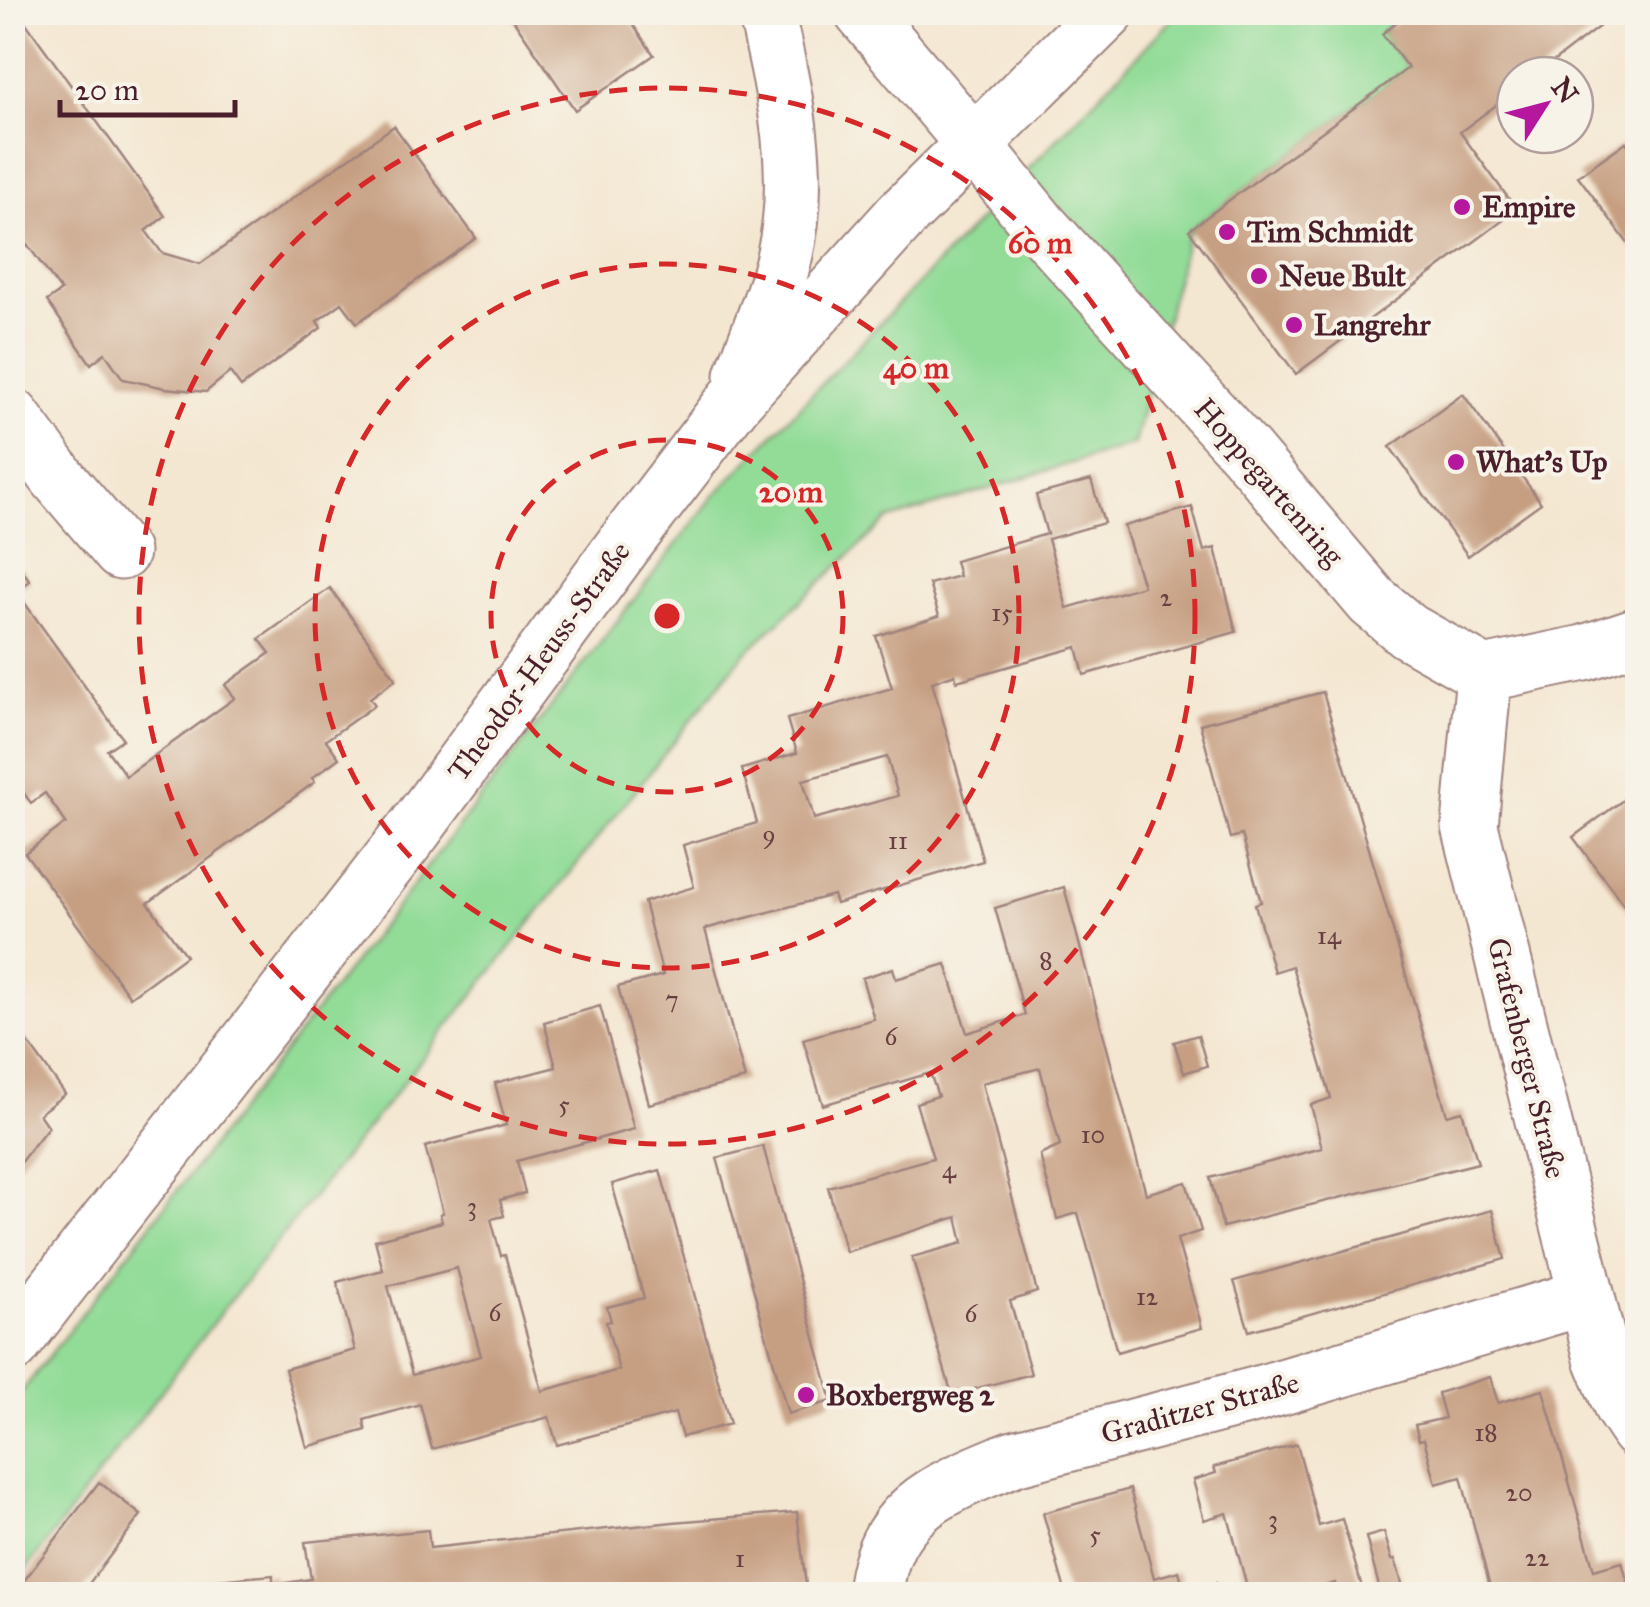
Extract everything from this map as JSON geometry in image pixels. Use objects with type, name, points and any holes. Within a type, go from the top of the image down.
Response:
[{"type":"street","points":[[734,401],[784,259],[792,210],[791,152],[783,80],[766,12]]},
{"type":"street","name":"Hoppegartenring","points":[[862,12],[1040,227],[1245,450],[1372,600],[1408,631],[1484,674]]},
{"type":"street","name":"Theodor-Heuss-Straße","points":[[12,1345],[414,830],[734,401],[884,234],[1107,12]]},
{"type":"street","points":[[12,416],[121,552]]},
{"type":"street","points":[[1484,674],[1584,653],[1638,636]]},
{"type":"street","name":"Grafenberger Straße","points":[[1484,674],[1470,826],[1602,1358],[1622,1407],[1638,1431]]},
{"type":"street","name":"Graditzer Straße","points":[[875,1594],[877,1572],[890,1538],[911,1510],[1014,1458],[1255,1395],[1586,1297]]},
{"type":"green space","points":[[1178,13],[1398,13],[1382,34],[1408,68],[1189,230],[1134,444],[887,520],[743,655],[222,1311],[13,1587],[13,1403],[713,497]]},
{"type":"building","points":[[12,12],[18,12],[165,216],[146,231],[162,253],[200,264],[394,126],[476,238],[357,323],[342,303],[317,321],[321,328],[241,387],[230,372],[206,392],[123,379],[105,353],[91,364],[47,301],[61,291],[27,244],[18,251],[12,244]]},
{"type":"building","points":[[508,12],[624,12],[654,55],[575,110]]},
{"type":"building","points":[[1408,12],[1618,12],[1562,55],[1495,55],[1495,106],[1460,132],[1517,210],[1296,374],[1189,230],[1408,68],[1382,34]]},
{"type":"building","points":[[1626,142],[1638,158],[1638,257],[1578,176]]},
{"type":"building","name":"What's Up","points":[[1463,394],[1541,503],[1468,556],[1390,447]]},
{"type":"building","points":[[1091,480],[1104,523],[1048,539],[1067,608],[1143,586],[1124,526],[1192,507],[1204,551],[1215,548],[1236,632],[1084,675],[1077,647],[957,681],[955,674],[932,682],[983,861],[836,904],[833,895],[705,929],[745,1079],[649,1104],[618,987],[663,975],[644,902],[694,887],[683,845],[757,823],[742,769],[797,753],[787,719],[892,688],[876,636],[939,616],[929,584],[959,576],[955,561],[1047,534],[1036,495]],"holes":[[[887,757],[898,796],[814,819],[803,780]]]},
{"type":"building","points":[[12,555],[30,581],[16,591],[123,739],[107,750],[126,776],[235,698],[225,685],[270,653],[259,639],[330,588],[396,679],[370,698],[375,705],[326,740],[339,758],[312,778],[315,782],[148,903],[186,956],[130,997],[25,853],[66,823],[45,793],[31,803],[12,777]]},
{"type":"building","points":[[1323,692],[1447,1115],[1462,1111],[1478,1163],[1223,1227],[1210,1178],[1322,1148],[1311,1105],[1331,1098],[1292,966],[1274,972],[1255,904],[1261,902],[1242,835],[1230,838],[1200,724]]},
{"type":"building","points":[[1638,789],[1638,924],[1573,837]]},
{"type":"building","points":[[1064,887],[1146,1194],[1186,1182],[1201,1231],[1177,1239],[1202,1328],[1117,1352],[1078,1213],[1057,1219],[1040,1155],[1060,1146],[1040,1068],[982,1083],[1037,1292],[1010,1301],[1031,1374],[952,1395],[912,1257],[963,1243],[957,1217],[846,1252],[828,1187],[933,1158],[916,1103],[938,1096],[930,1073],[823,1105],[803,1039],[874,1019],[862,978],[893,968],[896,979],[946,964],[967,1033],[1025,1015],[995,908]]},
{"type":"building","points":[[600,1006],[634,1129],[517,1161],[525,1193],[500,1200],[504,1216],[491,1219],[501,1256],[505,1255],[542,1391],[619,1370],[606,1322],[611,1321],[607,1307],[644,1298],[612,1184],[660,1170],[730,1424],[682,1437],[675,1413],[557,1445],[549,1417],[432,1449],[420,1404],[364,1420],[366,1430],[307,1447],[285,1369],[355,1350],[337,1282],[383,1270],[375,1240],[442,1222],[425,1147],[506,1125],[495,1083],[556,1067],[544,1022]],"holes":[[[457,1268],[481,1356],[412,1375],[388,1286]]]},
{"type":"building","points":[[12,1020],[65,1094],[39,1114],[48,1127],[12,1173]]},
{"type":"building","points":[[1198,1035],[1207,1066],[1184,1073],[1174,1042]]},
{"type":"building","points":[[763,1146],[832,1401],[788,1414],[717,1158]]},
{"type":"building","points":[[1492,1210],[1505,1259],[1249,1331],[1234,1281]]},
{"type":"building","points":[[1490,1377],[1498,1403],[1543,1390],[1594,1570],[1622,1562],[1631,1594],[1532,1594],[1530,1588],[1492,1594],[1461,1477],[1436,1484],[1424,1439],[1419,1440],[1415,1425],[1445,1418],[1438,1393]]},
{"type":"building","points":[[1297,1444],[1319,1526],[1342,1519],[1364,1594],[1338,1594],[1335,1583],[1294,1594],[1249,1594],[1227,1513],[1204,1520],[1193,1480],[1216,1473],[1214,1467]]},
{"type":"building","points":[[99,1482],[141,1515],[81,1594],[14,1594]]},
{"type":"building","points":[[1130,1489],[1154,1578],[1179,1571],[1185,1593],[1216,1583],[1220,1594],[1066,1594],[1043,1513]]},
{"type":"building","points":[[797,1512],[807,1594],[197,1594],[196,1582],[273,1575],[273,1585],[311,1579],[305,1542],[428,1530],[430,1548]]},
{"type":"building","points":[[1384,1532],[1405,1594],[1381,1594],[1366,1537]]},
{"type":"place","name":"Empire","points":[[1462,207]]},
{"type":"place","name":"Tim Schmidt","points":[[1227,232]]},
{"type":"place","name":"Neue Bult","points":[[1259,276]]},
{"type":"place","name":"Langrehr","points":[[1294,325]]},
{"type":"place","name":"What's Up","points":[[1456,462]]},
{"type":"place","name":"Boxbergweg 2","points":[[806,1395]]}]
